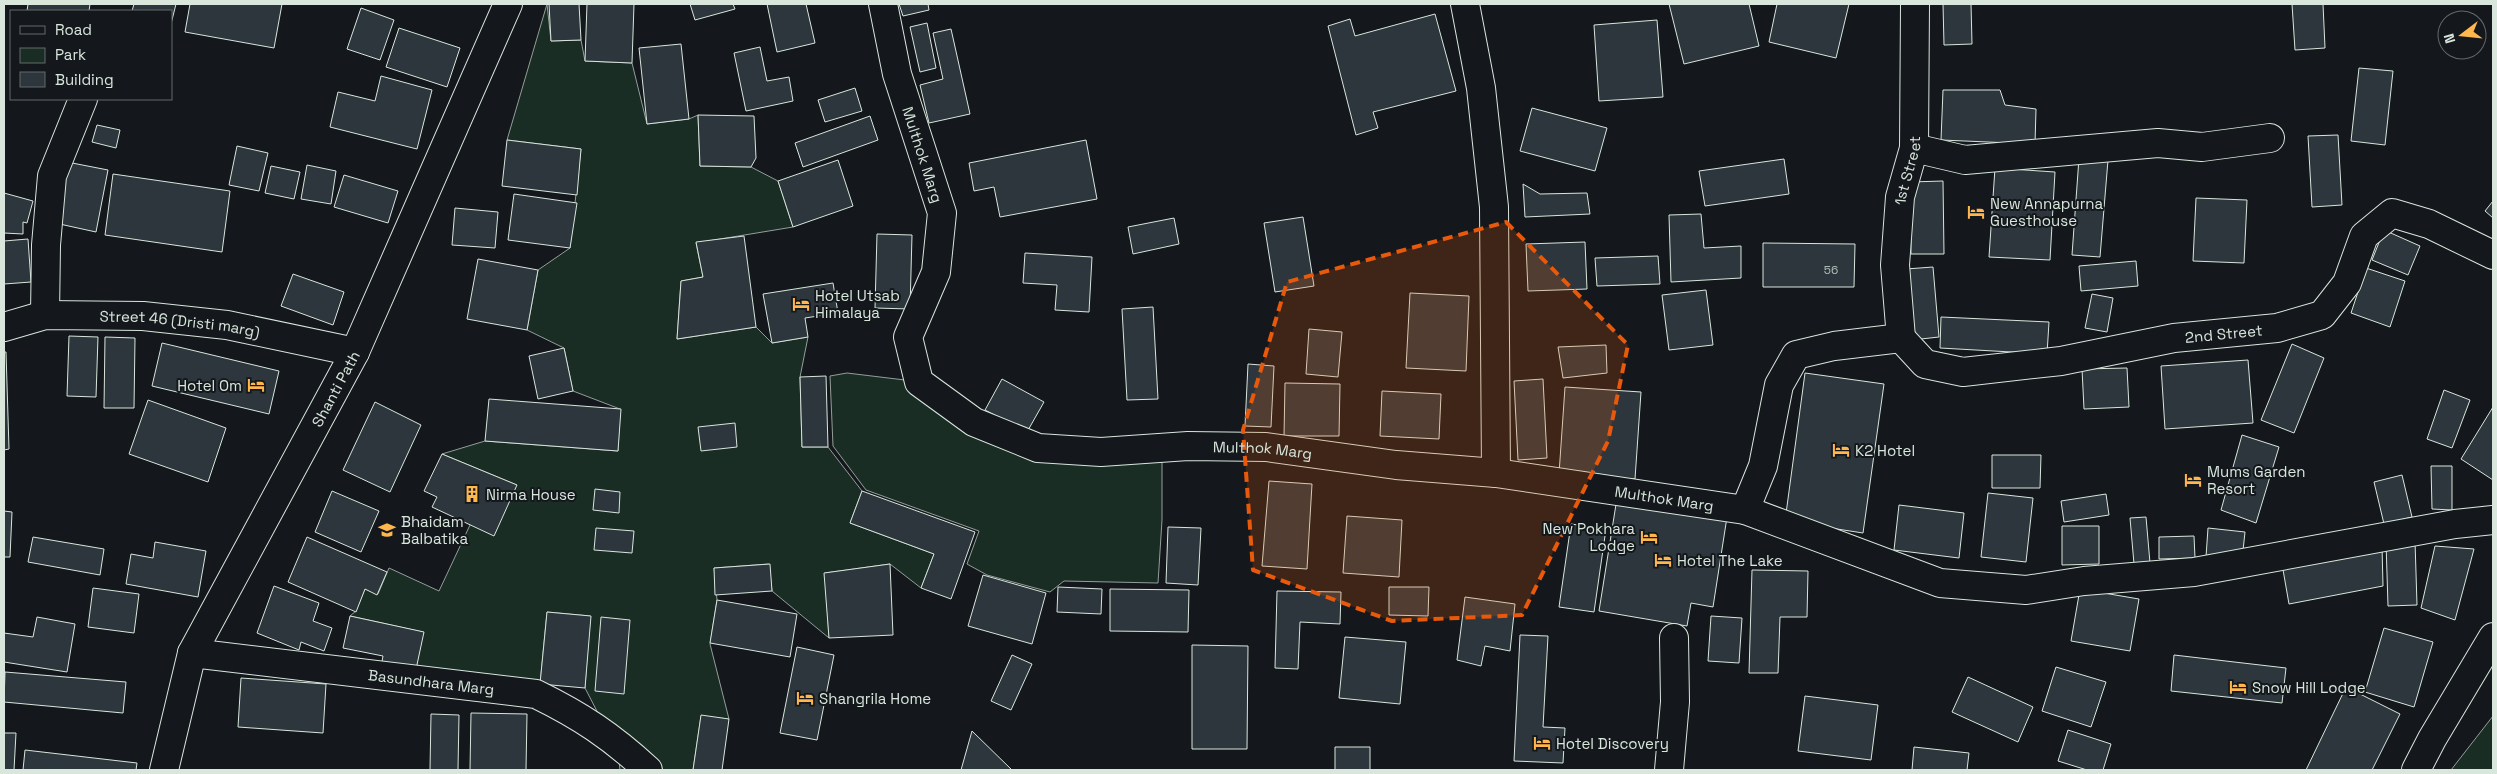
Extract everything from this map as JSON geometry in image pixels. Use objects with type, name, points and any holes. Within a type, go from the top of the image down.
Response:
[{"type":"street","name":"Shanti Path","points":[[164,770],[192,653],[355,352],[508,4]]},
{"type":"street","name":"Multhok Marg","points":[[883,4],[897,74],[942,213],[936,272],[908,337],[919,382],[974,422],[1038,448],[1101,452],[1188,446],[1266,447],[1396,465],[1496,473],[1745,510],[1940,583],[2026,590],[2084,581],[2194,572],[2455,524],[2493,520]]},
{"type":"street","points":[[1465,4],[1481,88],[1494,207],[1496,473]]},
{"type":"street","name":"1st Street","points":[[1901,338],[1895,265],[1900,196],[1914,148],[1915,4]]},
{"type":"street","points":[[45,315],[46,245],[52,176],[83,100]]},
{"type":"street","points":[[1914,148],[1965,160],[2158,143],[2202,147],[2270,138]]},
{"type":"street","name":"2nd Street","points":[[1901,338],[1926,364],[1962,372],[2061,361],[2174,338],[2277,328],[2322,315],[2347,283],[2364,236],[2392,213],[2429,224],[2493,254]]},
{"type":"street","name":"Street 46 (Dristi marg)","points":[[4,328],[45,315],[144,316],[217,324],[355,352]]},
{"type":"street","points":[[1745,510],[1763,466],[1779,385],[1796,355],[1834,346],[1901,338]]},
{"type":"street","points":[[2416,770],[2432,739],[2493,637]]},
{"type":"street","points":[[1669,770],[1675,702],[1674,638]]},
{"type":"street","name":"Basundhara Marg","points":[[192,653],[536,694],[576,713],[622,746],[648,770]]},
{"type":"highlighted area","points":[[1506,222],[1628,345],[1608,441],[1522,615],[1392,621],[1253,570],[1243,430],[1287,282]]},
{"type":"green space","points":[[547,4],[551,41],[581,40],[585,61],[632,63],[647,124],[689,119],[698,115],[700,166],[751,167],[778,181],[793,227],[696,243],[703,277],[681,281],[677,339],[756,327],[772,343],[808,337],[800,377],[802,447],[828,447],[862,491],[850,523],[934,554],[921,588],[890,564],[825,573],[829,638],[772,591],[769,564],[714,568],[717,600],[710,644],[729,719],[701,716],[693,770],[620,770],[618,752],[585,688],[590,616],[547,612],[540,684],[415,674],[423,632],[350,616],[356,611],[365,589],[378,594],[389,568],[439,591],[470,525],[517,485],[442,454],[485,441],[618,451],[620,409],[573,391],[564,348],[527,330],[538,270],[570,248],[581,149],[507,140]]},
{"type":"green space","points":[[847,373],[913,381],[1077,463],[1162,462],[1162,520],[1158,583],[1064,581],[1050,592],[987,575],[967,564],[979,531],[866,490],[833,446],[830,376]]},
{"type":"green space","points":[[2493,716],[2493,770],[2451,770]]},
{"type":"building","points":[[28,4],[90,4],[89,10],[27,10]]},
{"type":"building","points":[[134,4],[176,4],[172,20],[172,10],[132,10]]},
{"type":"building","points":[[190,4],[282,4],[274,48],[185,32]]},
{"type":"building","points":[[549,4],[579,4],[581,40],[551,41]]},
{"type":"building","points":[[587,4],[634,4],[632,63],[585,61]]},
{"type":"building","points":[[690,4],[733,4],[735,9],[695,20]]},
{"type":"building","points":[[767,4],[806,4],[815,43],[777,52]]},
{"type":"building","points":[[899,4],[928,4],[929,10],[903,16]]},
{"type":"building","points":[[1669,4],[1749,4],[1759,46],[1684,64]]},
{"type":"building","points":[[1777,4],[1849,4],[1836,58],[1769,42]]},
{"type":"building","points":[[1943,4],[1971,4],[1972,44],[1944,45]]},
{"type":"building","points":[[2292,4],[2323,4],[2325,48],[2295,50]]},
{"type":"building","points":[[361,8],[394,20],[380,60],[347,49]]},
{"type":"building","points":[[1435,14],[1456,91],[1373,112],[1378,128],[1356,135],[1328,26],[1350,19],[1355,36]]},
{"type":"building","points":[[1657,20],[1663,97],[1599,101],[1594,25]]},
{"type":"building","points":[[927,23],[936,68],[920,72],[910,27]]},
{"type":"building","points":[[399,28],[460,48],[447,87],[386,67]]},
{"type":"building","points":[[951,29],[970,114],[929,123],[920,85],[943,79],[933,33]]},
{"type":"building","points":[[681,44],[689,119],[647,124],[639,48]]},
{"type":"building","points":[[760,47],[767,81],[789,77],[793,101],[746,111],[734,53]]},
{"type":"building","points":[[2359,68],[2393,71],[2385,145],[2351,141]]},
{"type":"building","points":[[381,76],[432,90],[417,149],[330,127],[338,92],[375,101]]},
{"type":"building","points":[[855,88],[862,111],[825,122],[818,100]]},
{"type":"building","points":[[1943,90],[2000,90],[2005,105],[2036,109],[2035,144],[1941,140]]},
{"type":"building","points":[[1532,108],[1607,128],[1595,171],[1520,151]]},
{"type":"building","points":[[698,115],[754,116],[756,158],[751,167],[700,166]]},
{"type":"building","points":[[870,116],[878,140],[803,167],[795,143]]},
{"type":"building","points":[[97,125],[120,130],[116,148],[92,142]]},
{"type":"building","points":[[2338,135],[2342,205],[2312,207],[2308,136]]},
{"type":"building","points":[[507,140],[581,149],[577,195],[502,186]]},
{"type":"building","points":[[1086,140],[1097,199],[1000,217],[994,187],[974,191],[969,163]]},
{"type":"building","points":[[237,146],[268,153],[259,191],[229,185]]},
{"type":"building","points":[[2079,158],[2108,160],[2100,257],[2072,255]]},
{"type":"building","points":[[1784,159],[1789,194],[1705,206],[1699,171]]},
{"type":"building","points":[[838,160],[853,206],[793,227],[778,181]]},
{"type":"building","points":[[67,162],[108,170],[96,232],[55,223]]},
{"type":"building","points":[[307,165],[336,171],[331,204],[301,199]]},
{"type":"building","points":[[271,166],[300,172],[294,199],[265,193]]},
{"type":"building","points":[[1995,168],[2055,172],[2050,260],[1989,257]]},
{"type":"building","points":[[113,174],[230,191],[222,252],[105,235]]},
{"type":"building","points":[[344,175],[398,191],[388,223],[334,207]]},
{"type":"building","points":[[1943,181],[1944,254],[1911,254],[1910,182]]},
{"type":"building","points":[[1523,184],[1540,194],[1587,193],[1590,214],[1525,217]]},
{"type":"building","points":[[4,193],[33,201],[27,223],[23,222],[23,234],[4,233]]},
{"type":"building","points":[[514,194],[577,203],[570,248],[508,240]]},
{"type":"building","points":[[2196,198],[2247,200],[2244,263],[2193,261]]},
{"type":"building","points":[[2493,201],[2493,218],[2485,211]]},
{"type":"building","points":[[455,208],[498,212],[495,248],[452,245]]},
{"type":"building","points":[[1701,214],[1704,248],[1741,246],[1741,278],[1671,282],[1669,215]]},
{"type":"building","points":[[1303,217],[1314,286],[1275,292],[1264,223]]},
{"type":"building","points":[[1174,218],[1179,244],[1133,254],[1128,227]]},
{"type":"building","points":[[2384,230],[2420,246],[2408,275],[2372,260]]},
{"type":"building","points":[[877,234],[912,235],[910,309],[875,308]]},
{"type":"building","points":[[744,236],[756,327],[677,339],[681,281],[703,277],[696,242]]},
{"type":"building","points":[[28,239],[31,282],[4,284],[4,241]]},
{"type":"building","points":[[1585,242],[1587,289],[1528,291],[1526,244]]},
{"type":"building","points":[[1763,243],[1855,244],[1854,287],[1763,287]]},
{"type":"building","points":[[1025,253],[1092,257],[1089,312],[1055,310],[1057,285],[1023,283]]},
{"type":"building","points":[[1658,256],[1660,284],[1597,286],[1595,258]]},
{"type":"building","points":[[478,259],[538,270],[527,330],[467,319]]},
{"type":"building","points":[[2136,261],[2138,286],[2081,291],[2079,266]]},
{"type":"building","points":[[1933,267],[1939,337],[1912,340],[1906,269]]},
{"type":"building","points":[[2366,268],[2405,281],[2390,327],[2351,313]]},
{"type":"building","points":[[293,274],[344,292],[333,325],[281,306]]},
{"type":"building","name":"Hotel Utsab Himalaya","points":[[833,283],[838,313],[805,318],[808,337],[772,343],[763,294]]},
{"type":"building","points":[[1706,290],[1713,345],[1669,350],[1662,295]]},
{"type":"building","points":[[1410,293],[1469,296],[1466,371],[1406,368]]},
{"type":"building","points":[[2092,294],[2113,298],[2107,332],[2085,328]]},
{"type":"building","points":[[1153,307],[1158,399],[1127,400],[1122,309]]},
{"type":"building","points":[[1941,317],[2049,322],[2047,354],[1940,348]]},
{"type":"building","points":[[1309,329],[1342,332],[1338,377],[1306,374]]},
{"type":"building","points":[[69,336],[98,337],[96,397],[67,396]]},
{"type":"building","points":[[105,337],[135,338],[134,408],[104,408]]},
{"type":"building","points":[[162,343],[279,371],[269,414],[152,386]]},
{"type":"building","points":[[2292,344],[2324,358],[2294,433],[2261,420]]},
{"type":"building","points":[[1606,345],[1607,373],[1563,378],[1558,347]]},
{"type":"building","points":[[564,348],[573,391],[538,399],[529,356]]},
{"type":"building","points":[[4,352],[6,352],[9,449],[4,450]]},
{"type":"building","points":[[2248,360],[2253,423],[2165,429],[2161,366]]},
{"type":"building","points":[[1248,364],[1274,366],[1271,427],[1245,426]]},
{"type":"building","points":[[2127,368],[2129,407],[2084,409],[2082,369]]},
{"type":"building","points":[[1805,373],[1884,384],[1863,533],[1785,521]]},
{"type":"building","points":[[826,376],[828,447],[802,447],[800,377]]},
{"type":"building","points":[[1002,379],[1044,402],[1027,432],[985,410]]},
{"type":"building","points":[[1543,379],[1547,458],[1518,460],[1514,381]]},
{"type":"building","points":[[1285,383],[1340,384],[1339,436],[1284,436]]},
{"type":"building","points":[[1565,387],[1641,392],[1635,479],[1559,474]]},
{"type":"building","points":[[2444,390],[2470,400],[2452,448],[2427,439]]},
{"type":"building","points":[[1382,391],[1441,394],[1439,439],[1380,436]]},
{"type":"building","points":[[489,399],[621,409],[618,451],[485,441]]},
{"type":"building","points":[[148,400],[226,428],[208,482],[129,454]]},
{"type":"building","points":[[375,402],[421,425],[390,492],[343,470]]},
{"type":"building","points":[[2493,407],[2493,480],[2461,459]]},
{"type":"building","points":[[735,423],[737,447],[701,451],[698,427]]},
{"type":"building","points":[[2242,435],[2279,447],[2256,523],[2221,510]]},
{"type":"building","name":"Nirma House","points":[[442,454],[517,485],[494,536],[432,507],[437,497],[424,491]]},
{"type":"building","points":[[1992,455],[2041,455],[2040,488],[1992,488]]},
{"type":"building","points":[[2431,466],[2452,466],[2452,510],[2432,509]]},
{"type":"building","points":[[2402,475],[2412,517],[2384,524],[2374,482]]},
{"type":"building","points":[[1269,481],[1312,484],[1307,569],[1262,566]]},
{"type":"building","points":[[595,489],[620,492],[619,513],[593,510]]},
{"type":"building","points":[[332,491],[379,511],[361,552],[315,532]]},
{"type":"building","points":[[862,491],[975,532],[951,599],[921,588],[934,554],[850,523]]},
{"type":"building","points":[[1988,493],[2033,498],[2026,562],[1981,557]]},
{"type":"building","points":[[2106,494],[2109,515],[2064,522],[2061,501]]},
{"type":"building","name":"Hotel The Lake","points":[[1617,498],[1727,517],[1713,607],[1691,603],[1687,626],[1599,611]]},
{"type":"building","points":[[1899,505],[1964,513],[1959,558],[1894,550]]},
{"type":"building","points":[[4,511],[12,512],[10,557],[4,557]]},
{"type":"building","points":[[1347,516],[1402,520],[1399,577],[1343,573]]},
{"type":"building","points":[[2146,517],[2150,563],[2134,564],[2130,518]]},
{"type":"building","points":[[1571,524],[1606,529],[1594,612],[1559,607]]},
{"type":"building","points":[[2062,526],[2099,526],[2099,564],[2062,565]]},
{"type":"building","points":[[1168,527],[1201,528],[1198,585],[1166,583]]},
{"type":"building","points":[[596,528],[634,531],[632,553],[594,550]]},
{"type":"building","points":[[2208,528],[2245,532],[2242,560],[2206,557]]},
{"type":"building","points":[[2194,536],[2195,558],[2159,559],[2159,537]]},
{"type":"building","points":[[33,537],[104,549],[100,575],[28,562]]},
{"type":"building","points":[[307,537],[387,572],[377,595],[365,589],[356,612],[288,582]]},
{"type":"building","points":[[2415,541],[2417,605],[2388,606],[2386,542]]},
{"type":"building","points":[[155,542],[206,551],[198,597],[126,584],[131,554],[153,558]]},
{"type":"building","points":[[2382,546],[2383,586],[2289,604],[2282,564]]},
{"type":"building","points":[[2435,546],[2474,549],[2455,620],[2421,608]]},
{"type":"building","points":[[770,564],[772,591],[715,595],[714,568]]},
{"type":"building","points":[[890,564],[893,635],[829,638],[824,573]]},
{"type":"building","points":[[1752,570],[1808,571],[1807,617],[1780,617],[1778,673],[1749,673]]},
{"type":"building","points":[[983,575],[1046,593],[1032,644],[968,626]]},
{"type":"building","points":[[274,586],[319,603],[313,621],[332,628],[324,651],[301,642],[299,650],[257,633]]},
{"type":"building","points":[[1058,587],[1102,589],[1101,614],[1057,612]]},
{"type":"building","points":[[1389,587],[1429,587],[1428,616],[1389,615]]},
{"type":"building","points":[[93,588],[139,594],[134,633],[88,627]]},
{"type":"building","points":[[1110,589],[1189,590],[1188,632],[1110,631]]},
{"type":"building","points":[[2080,589],[2139,599],[2130,651],[2071,641]]},
{"type":"building","points":[[1277,591],[1341,592],[1340,624],[1300,622],[1298,669],[1275,668]]},
{"type":"building","points":[[1465,597],[1515,604],[1510,651],[1485,646],[1481,666],[1457,660]]},
{"type":"building","points":[[717,600],[797,614],[790,657],[710,643]]},
{"type":"building","points":[[547,612],[591,616],[585,688],[540,684]]},
{"type":"building","points":[[350,616],[424,632],[415,674],[381,667],[383,656],[343,648]]},
{"type":"building","points":[[1711,616],[1742,618],[1739,663],[1708,661]]},
{"type":"building","points":[[37,617],[75,624],[67,672],[4,662],[4,633],[33,637]]},
{"type":"building","points":[[601,617],[630,620],[624,694],[595,691]]},
{"type":"building","points":[[2384,628],[2433,642],[2414,707],[2365,692]]},
{"type":"building","points":[[1520,635],[1548,636],[1543,727],[1565,728],[1563,763],[1514,761]]},
{"type":"building","points":[[1345,637],[1406,642],[1400,704],[1339,698]]},
{"type":"building","points":[[1192,645],[1248,646],[1247,749],[1192,749]]},
{"type":"building","points":[[797,647],[834,655],[817,740],[780,733]]},
{"type":"building","points":[[1012,655],[1032,664],[1011,710],[991,701]]},
{"type":"building","points":[[2174,655],[2286,668],[2282,703],[2171,691]]},
{"type":"building","points":[[2056,667],[2106,682],[2091,727],[2042,711]]},
{"type":"building","points":[[5,672],[126,682],[123,713],[4,702]]},
{"type":"building","points":[[1968,677],[2033,707],[2018,742],[1952,712]]},
{"type":"building","points":[[241,678],[326,684],[323,733],[238,727]]},
{"type":"building","points":[[2346,687],[2400,714],[2372,770],[2306,770]]},
{"type":"building","points":[[1805,696],[1878,705],[1871,760],[1798,751]]},
{"type":"building","points":[[471,713],[527,714],[526,770],[470,770]]},
{"type":"building","points":[[431,714],[459,715],[458,770],[430,770]]},
{"type":"building","points":[[701,715],[729,719],[722,770],[693,770]]},
{"type":"building","points":[[2068,730],[2111,744],[2103,770],[2087,770],[2058,761]]},
{"type":"building","points":[[972,731],[1012,770],[961,770]]},
{"type":"building","points":[[4,733],[16,733],[14,770],[4,770]]},
{"type":"building","points":[[1335,747],[1370,747],[1370,770],[1335,770]]},
{"type":"building","points":[[1914,747],[1969,753],[1967,770],[1912,770]]},
{"type":"building","points":[[25,750],[137,763],[136,770],[23,770]]},
{"type":"place","name":"New Annapurna Guesthouse","points":[[1976,212]]},
{"type":"place","name":"Hotel Utsab Himalaya","points":[[801,304]]},
{"type":"place","name":"Hotel Om","points":[[256,385]]},
{"type":"place","name":"K2 Hotel","points":[[1841,450]]},
{"type":"place","name":"Mums Garden Resort","points":[[2193,480]]},
{"type":"place","name":"Nirma House","points":[[472,494]]},
{"type":"place","name":"Bhaidam Balbatika","points":[[387,530]]},
{"type":"place","name":"New Pokhara Lodge","points":[[1649,537]]},
{"type":"place","name":"Hotel The Lake","points":[[1663,560]]},
{"type":"place","name":"Snow Hill Lodge","points":[[2238,687]]},
{"type":"place","name":"Shangrila Home","points":[[805,698]]},
{"type":"place","name":"Hotel Discovery","points":[[1542,743]]}]
